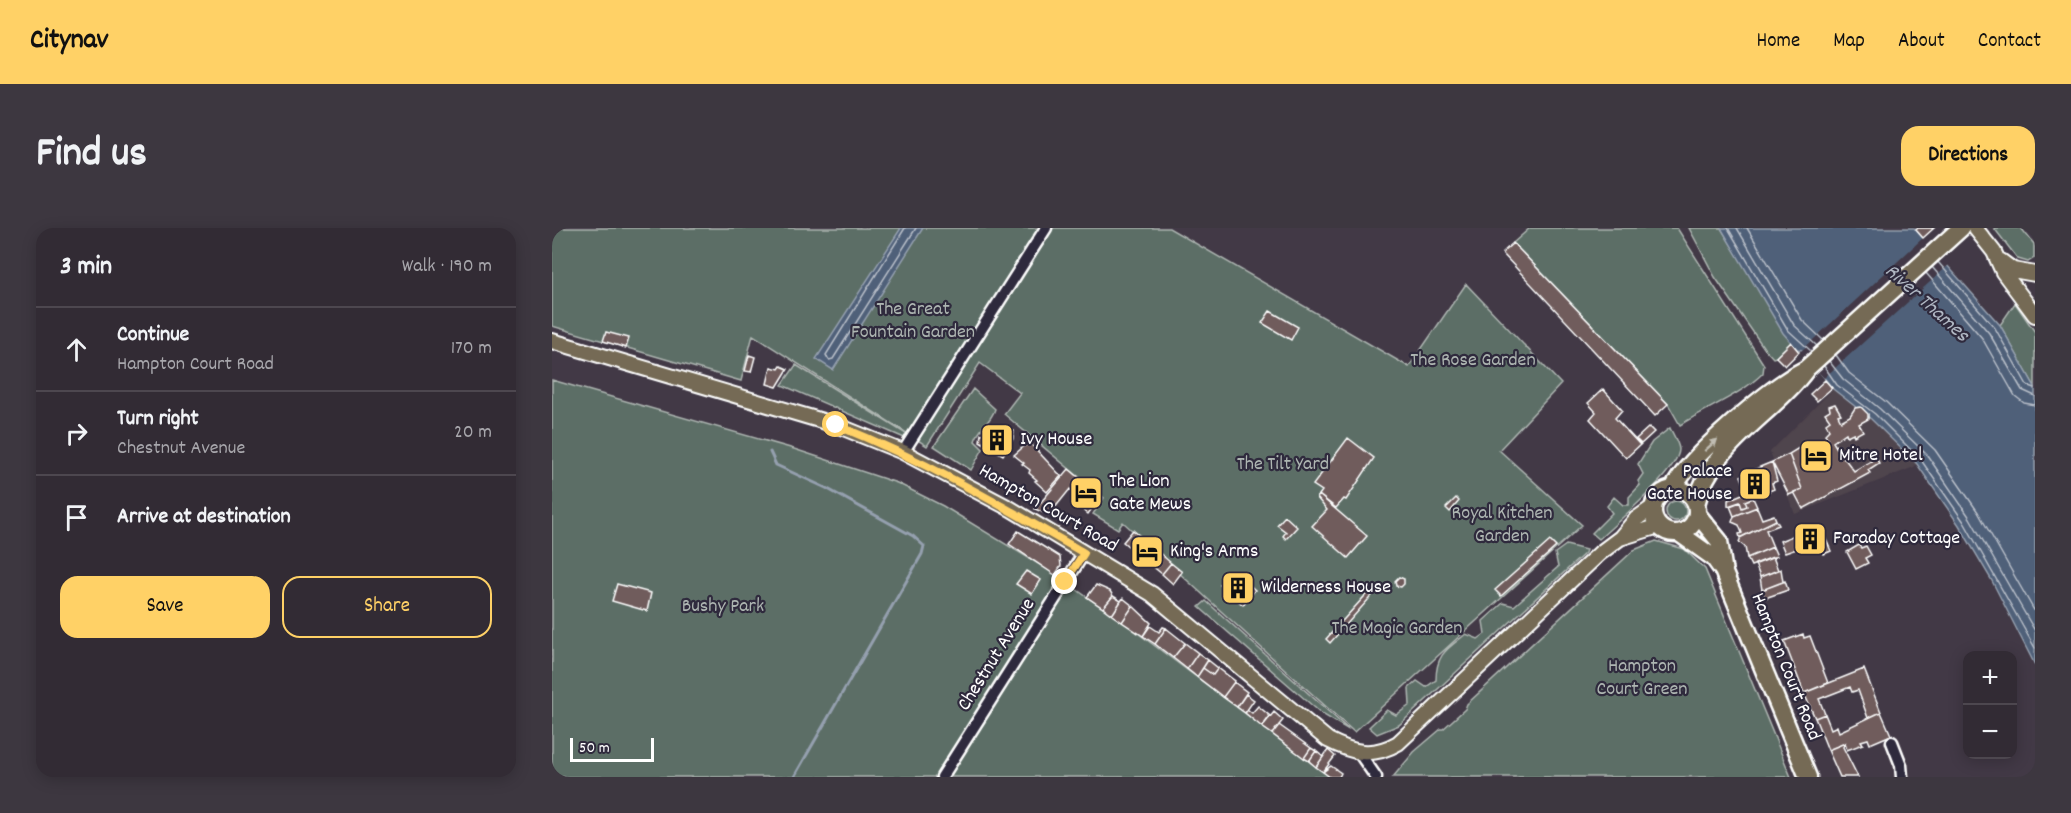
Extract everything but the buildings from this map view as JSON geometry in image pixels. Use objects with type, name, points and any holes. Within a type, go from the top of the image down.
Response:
[{"type":"highway","points":[[1809,366],[1782,381],[1684,470],[1673,489],[1659,496],[1653,507],[1653,515],[1659,526],[1668,532],[1679,533],[1690,528],[1697,509],[1701,487],[1717,458],[1792,389],[1809,366],[1954,234]]},
{"type":"highway","points":[[1673,489],[1685,491],[1697,509]]},
{"type":"highway","name":"Hampton Court Road","points":[[1697,509],[1719,542],[1724,573]]},
{"type":"highway","name":"Hampton Court Road","points":[[1679,533],[1714,558],[1724,573],[1808,777]]},
{"type":"main road","points":[[1975,228],[1998,258],[2013,270],[2035,275],[2028,288],[2032,309]]},
{"type":"main road","points":[[1998,258],[2003,272],[2032,309]]},
{"type":"main road","name":"Hampton Court Road","points":[[552,341],[836,425],[903,452],[1011,509],[1152,594],[1328,740],[1360,754]]},
{"type":"main road","points":[[1360,754],[1387,749],[1406,737],[1507,639],[1620,538],[1636,519],[1653,507]]},
{"type":"main road","points":[[1620,538],[1659,526]]},
{"type":"street","points":[[903,452],[1046,228]]},
{"type":"street","name":"Chestnut Avenue","points":[[942,777],[1084,553]]},
{"type":"street","points":[[1892,742],[1901,765],[1902,777]]},
{"type":"street","points":[[1360,754],[1376,777]]},
{"type":"shaded area","points":[[1833,389],[1871,419],[1917,464],[1795,514],[1770,452]]},
{"type":"green space","points":[[552,228],[1169,228],[1409,367],[1466,284],[1561,384],[1499,450],[1582,525],[1354,732],[1123,522],[1118,529],[1093,514],[1104,498],[1004,414],[1020,393],[980,363],[927,446],[753,335],[741,381],[552,326]]},
{"type":"green space","points":[[1530,228],[1677,228],[1764,365],[1763,373],[1734,395],[1680,425],[1668,404],[1513,243]]},
{"type":"green space","points":[[1689,228],[1721,228],[1791,342],[1776,357],[1773,358],[1764,348],[1715,277]]},
{"type":"green space","points":[[1994,228],[2021,228],[2034,244],[2034,258],[2028,262],[2018,259]]},
{"type":"green space","points":[[2015,303],[2035,332],[2035,387],[2000,325]]},
{"type":"green space","points":[[796,365],[911,437],[909,440],[782,385]]},
{"type":"green space","name":"Bushy Park","points":[[552,380],[794,449],[897,483],[943,506],[1050,571],[1131,628],[1330,777],[552,777]]},
{"type":"green space","points":[[973,389],[995,409],[975,441],[983,449],[971,470],[934,446]]},
{"type":"green space","points":[[1670,428],[1679,449],[1677,458],[1645,496],[1599,539],[1592,533],[1612,513],[1607,506],[1614,497],[1623,505],[1629,505],[1629,497],[1640,485],[1638,481],[1643,474],[1638,464],[1652,442]]},
{"type":"green space","points":[[1676,501],[1683,504],[1686,511],[1683,518],[1676,521],[1669,518],[1666,511],[1669,504]]},
{"type":"green space","name":"Hampton Court Green","points":[[1656,541],[1684,549],[1705,569],[1791,777],[1393,777],[1414,752],[1465,709],[1467,704],[1634,550]]},
{"type":"green space","points":[[1566,545],[1586,550],[1585,553],[1399,725],[1377,734],[1369,727],[1387,710],[1396,715],[1410,705],[1409,688],[1417,681],[1426,687],[1436,680],[1440,658],[1448,648],[1466,634],[1478,639],[1485,634],[1483,621],[1503,603],[1514,606],[1558,567],[1555,553]]},
{"type":"green space","points":[[1206,601],[1349,730],[1322,714],[1199,607]]},
{"type":"water","points":[[901,228],[923,228],[833,370],[816,359]]},
{"type":"water","name":"River Thames","points":[[1721,228],[1914,228],[2000,325],[2035,387],[2035,665],[1991,579],[1959,525],[1917,464],[1871,419],[1833,389],[1802,350],[1797,349],[1783,333]]},
{"type":"pier","points":[[1925,236],[1951,263],[1824,378],[1800,352]]},
{"type":"waterway","points":[[770,452],[776,465],[826,488],[913,536],[924,546],[922,554],[794,777]]},
{"type":"place","name":"Ivy House","points":[[997,440]]},
{"type":"place","name":"Mitre Hotel","points":[[1816,456]]},
{"type":"place","name":"Palace Gate House","points":[[1755,484]]},
{"type":"place","name":"The Lion Gate Mews","points":[[1086,493]]},
{"type":"place","name":"Faraday Cottage","points":[[1810,539]]},
{"type":"place","name":"King's Arms","points":[[1147,552]]},
{"type":"place","name":"Wilderness House","points":[[1238,588]]},
{"type":"route","points":[[836,425],[903,452],[1011,509],[1084,553],[1065,582]]},
{"type":"park label","name":"The Great Fountain Garden","points":[[913,322]]},
{"type":"park label","name":"The Rose Garden","points":[[1473,361]]},
{"type":"park label","name":"The Tilt Yard","points":[[1283,465]]},
{"type":"park label","name":"Royal Kitchen Garden","points":[[1502,526]]},
{"type":"park label","name":"The Magic Garden","points":[[1397,629]]}]
